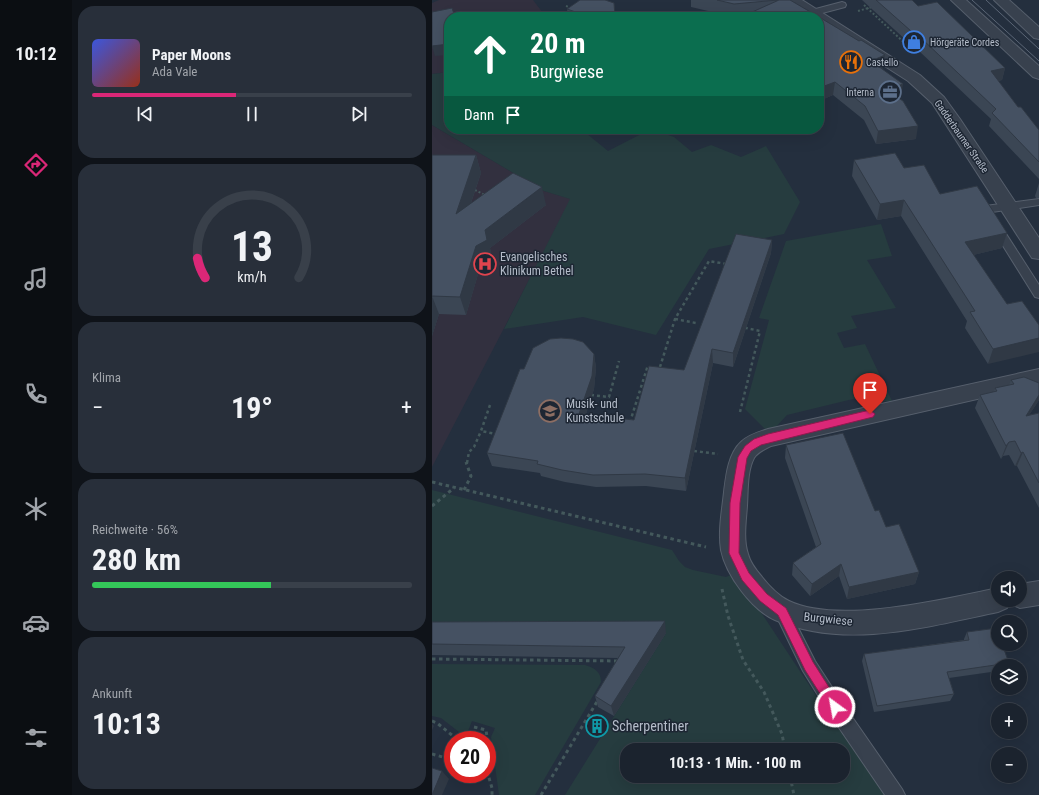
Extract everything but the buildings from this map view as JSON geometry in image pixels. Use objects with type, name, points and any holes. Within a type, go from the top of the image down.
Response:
[{"type":"street","name":"Gadderbaumer Straße","points":[[792,0],[810,12]]},
{"type":"street","points":[[958,0],[1039,74]]},
{"type":"street","points":[[1001,0],[1039,35]]},
{"type":"street","name":"Gadderbaumer Straße","points":[[824,21],[906,72],[938,100],[952,119],[1039,253]]},
{"type":"street","name":"Burgwiese","points":[[991,601],[874,622],[841,622],[809,619],[782,611],[764,597],[745,576],[734,553],[735,503],[742,457],[748,449],[758,442],[768,438],[1039,377]]},
{"type":"street","points":[[1027,595],[1039,593]]},
{"type":"lane","points":[[824,13],[842,5]]},
{"type":"lane","points":[[1039,202],[985,209],[1039,294]]},
{"type":"lane","points":[[782,611],[809,666],[835,707],[896,795]]},
{"type":"path","points":[[864,5],[912,50]]},
{"type":"path","points":[[566,6],[574,9],[570,12]]},
{"type":"path","points":[[846,35],[853,12],[875,6]]},
{"type":"path","points":[[475,190],[488,196]]},
{"type":"path","points":[[660,367],[676,319],[709,261],[729,264]]},
{"type":"path","points":[[676,319],[696,323]]},
{"type":"path","points":[[740,412],[760,331],[746,328]]},
{"type":"path","points":[[591,395],[609,397],[619,361]]},
{"type":"path","points":[[629,424],[648,365]]},
{"type":"path","points":[[464,490],[471,476],[466,461],[467,457],[469,452],[474,447],[490,405]]},
{"type":"path","points":[[481,431],[504,435]]},
{"type":"path","points":[[694,451],[721,455]]},
{"type":"path","points":[[432,482],[734,553]]},
{"type":"path","points":[[432,506],[454,487]]},
{"type":"path","points":[[721,587],[728,616],[743,660],[764,692],[782,734],[784,743]]},
{"type":"path","points":[[432,659],[622,661],[618,668]]},
{"type":"path","points":[[541,795],[601,694]]},
{"type":"path","points":[[432,721],[447,731]]},
{"type":"path","points":[[474,727],[486,731]]},
{"type":"path","points":[[432,754],[444,757]]},
{"type":"path","points":[[491,783],[492,795]]},
{"type":"path","points":[[791,783],[794,795]]},
{"type":"shaded area","points":[[439,0],[533,0],[542,12],[444,12],[444,73],[432,74],[432,3]]},
{"type":"shaded area","name":"Evangelisches Klinikum Bethel","points":[[432,125],[444,132],[444,134],[447,134],[544,191],[571,199],[432,467]]},
{"type":"green space","points":[[444,73],[444,132],[432,125],[432,74]]},
{"type":"green space","points":[[447,134],[587,134],[608,151],[641,134],[665,134],[674,137],[692,152],[711,145],[741,157],[766,146],[800,202],[784,234],[709,249],[656,335],[583,317],[504,329],[570,199],[544,191]]},
{"type":"green space","points":[[881,224],[892,256],[867,260],[896,308],[851,316],[857,328],[837,333],[844,348],[865,344],[892,401],[872,402],[857,398],[787,415],[774,429],[766,430],[745,409],[769,320],[759,318],[786,241]]},
{"type":"green space","points":[[432,490],[672,550],[685,567],[693,570],[726,577],[733,574],[749,594],[815,694],[889,795],[565,795],[666,633],[432,633]]},
{"type":"green space","points":[[432,664],[585,665],[597,671],[601,679],[601,682],[535,795],[499,795],[496,773],[496,731],[494,731],[495,728],[472,721],[468,731],[458,731],[441,718],[432,716]]},
{"type":"tram line","points":[[972,0],[1039,61]]},
{"type":"tram line","points":[[986,0],[1039,49]]},
{"type":"place","name":"Hörgeräte Cordes","points":[[914,42]]},
{"type":"place","name":"Castello","points":[[851,62]]},
{"type":"place","name":"Interna","points":[[890,92]]},
{"type":"place","name":"Evangelisches Klinikum Bethel","points":[[485,264]]},
{"type":"place","name":"Musik- und Kunstschule","points":[[550,411]]},
{"type":"place","name":"Scherpentiner","points":[[597,726]]},
{"type":"route","points":[[835,707],[809,666],[782,611],[764,597],[745,576],[734,553],[733,528],[737,486],[742,457],[748,449],[758,442],[768,438],[870,414]]}]
